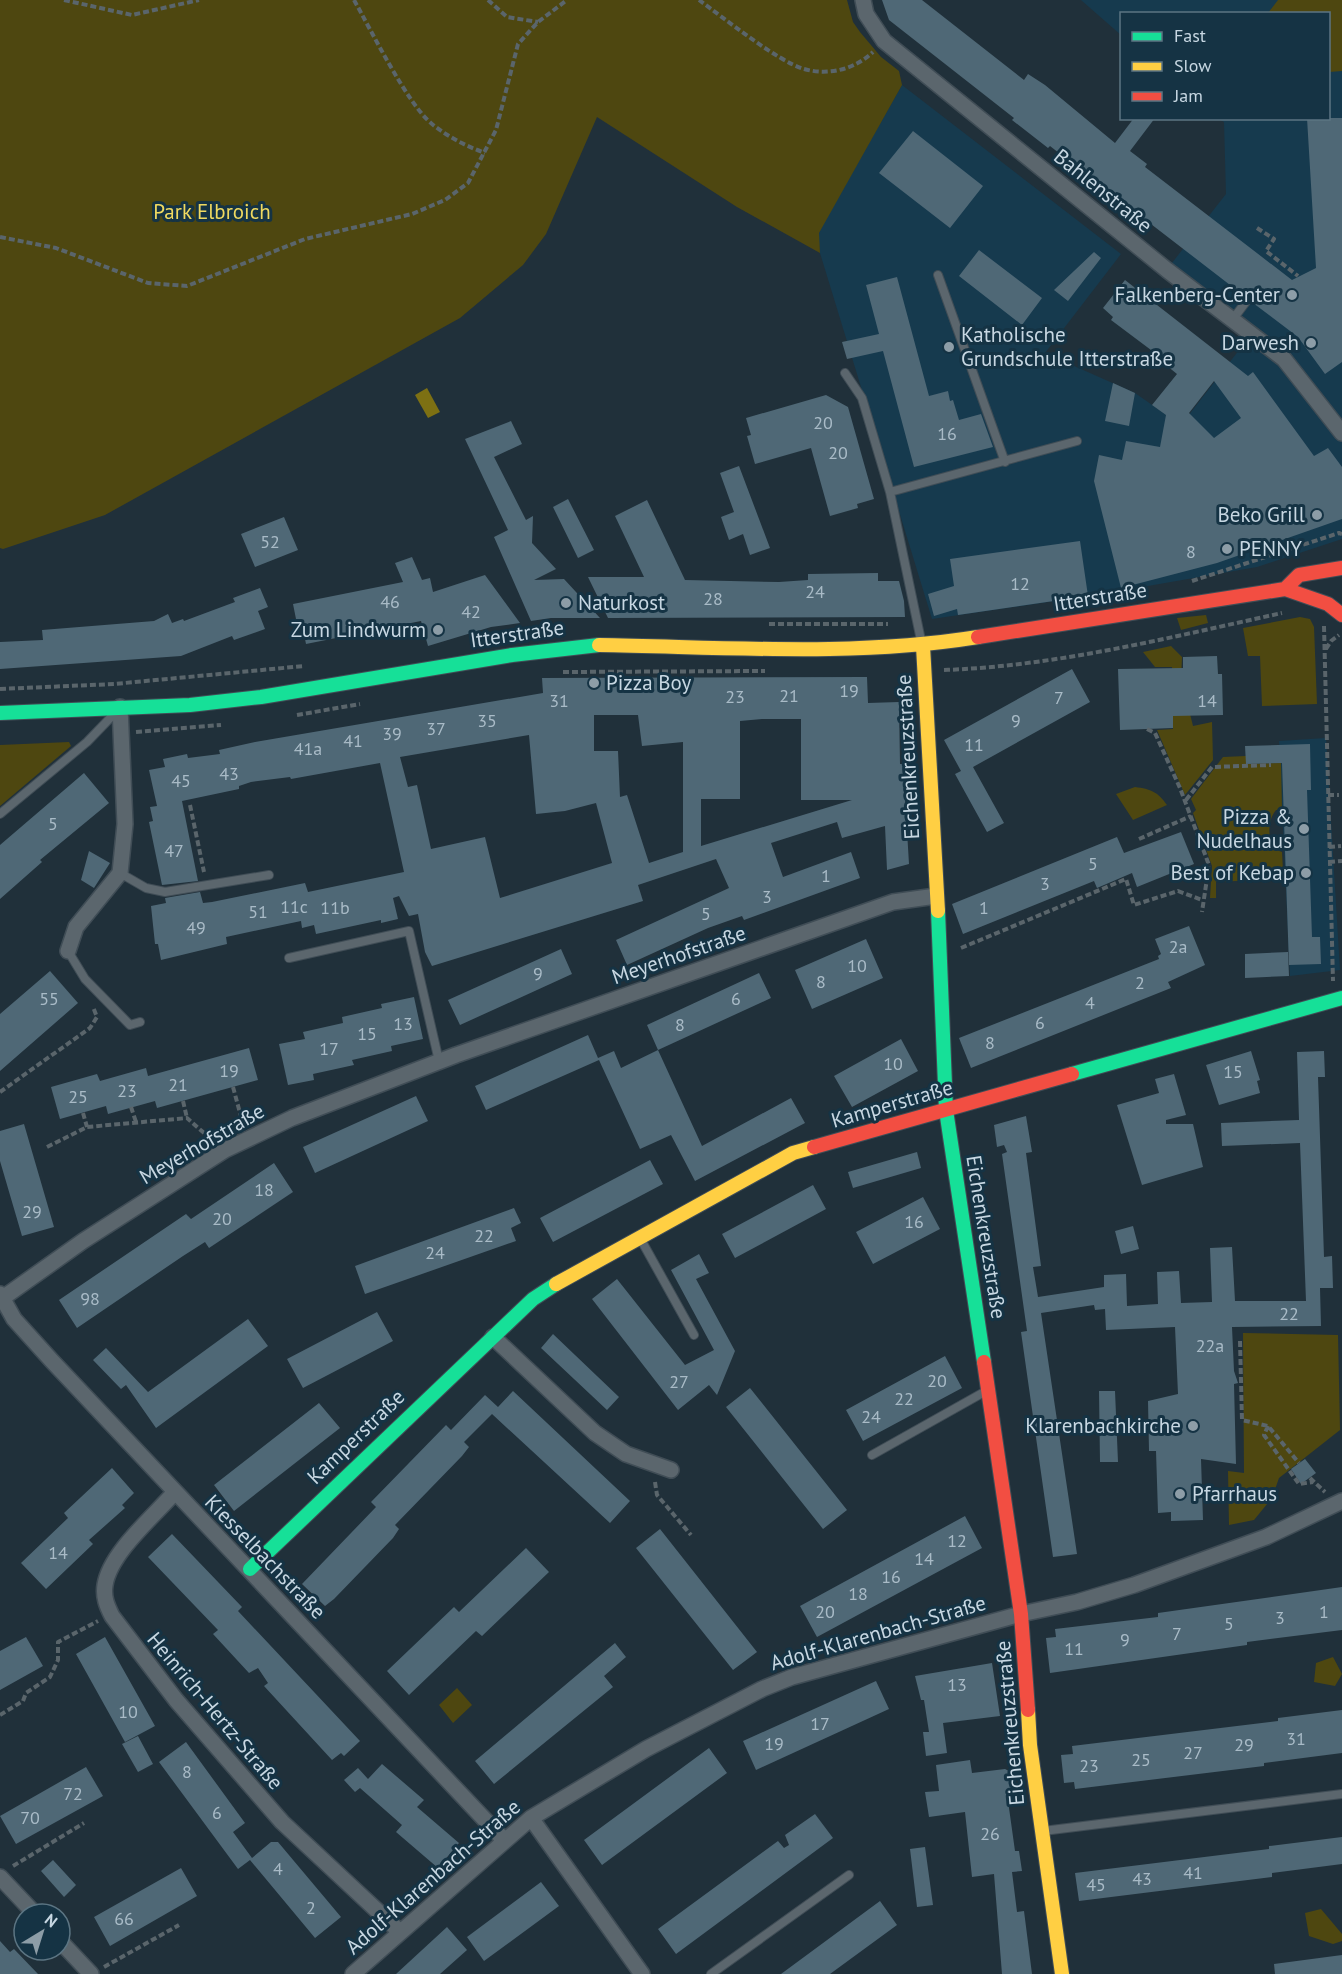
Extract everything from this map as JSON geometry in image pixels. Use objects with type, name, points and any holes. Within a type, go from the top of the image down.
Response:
[{"type":"street","name":"Bahlenstraße","points":[[863,0],[866,14],[884,41],[1103,219],[1284,359],[1342,433]]},
{"type":"street","name":"Bahlenstraße","points":[[1325,411],[1342,419]]},
{"type":"street","name":"Itterstraße","points":[[0,713],[190,705],[261,697],[512,655],[590,645],[856,649],[923,646],[1285,588],[1299,575],[1342,568]]},
{"type":"street","name":"Itterstraße","points":[[1285,588],[1291,593],[1323,600],[1342,615]]},
{"type":"street","name":"Eichenkreuzstraße","points":[[923,646],[941,956],[946,1110],[1021,1614],[1030,1745],[1062,1974]]},
{"type":"street","points":[[68,951],[76,927],[120,873],[125,824],[120,707]]},
{"type":"street","name":"Meyerhofstraße","points":[[1,1297],[82,1241],[225,1150],[292,1118],[439,1061],[893,902],[936,896]]},
{"type":"street","name":"Kamperstraße","points":[[250,1569],[493,1337],[548,1289],[793,1154],[1338,993]]},
{"type":"street","name":"Kiesselbachstraße","points":[[1,1297],[14,1319],[174,1493],[250,1569],[504,1840]]},
{"type":"street","points":[[493,1337],[595,1433],[626,1454],[671,1470]]},
{"type":"street","name":"Heinrich-Hertz-Straße","points":[[174,1493],[120,1554],[108,1576],[105,1600],[112,1616],[176,1700],[282,1822],[399,1931]]},
{"type":"street","name":"Adolf-Klarenbach-Straße","points":[[353,1974],[399,1931],[531,1818],[646,1749],[762,1689],[792,1677],[1021,1614],[1077,1602],[1134,1586],[1266,1537],[1342,1501]]},
{"type":"street","points":[[531,1818],[642,1974]]},
{"type":"street","points":[[5,1873],[26,1902]]},
{"type":"street","points":[[72,1951],[97,1971]]},
{"type":"lane","points":[[938,274],[1005,462]]},
{"type":"lane","points":[[1233,319],[1248,299]]},
{"type":"lane","points":[[845,373],[862,398],[890,492],[923,646]]},
{"type":"lane","points":[[890,492],[1077,441]]},
{"type":"lane","points":[[0,814],[87,742],[120,707]]},
{"type":"lane","points":[[120,873],[154,891],[207,886],[269,875]]},
{"type":"lane","points":[[290,958],[409,931],[439,1061]]},
{"type":"lane","points":[[68,951],[85,979],[130,1025],[140,1022]]},
{"type":"lane","points":[[640,1237],[694,1335]]},
{"type":"lane","points":[[872,1455],[987,1390]]},
{"type":"lane","name":"Eichenkreuzstraße","points":[[1042,1831],[1342,1794]]},
{"type":"lane","points":[[711,1974],[849,1875]]},
{"type":"path","points":[[64,0],[132,15],[199,0]]},
{"type":"path","points":[[354,0],[411,97],[431,123],[464,145],[485,153]]},
{"type":"path","points":[[488,0],[507,17],[538,22]]},
{"type":"path","points":[[0,237],[56,249],[148,283],[187,286],[305,239],[412,214],[445,200],[468,183],[496,130],[518,44],[538,22],[567,0]]},
{"type":"path","points":[[699,0],[787,61],[803,69],[834,71],[848,68],[863,62],[884,41]]},
{"type":"path","points":[[1257,228],[1274,239],[1266,251],[1298,276]]},
{"type":"path","points":[[1189,582],[1339,533],[1342,534]]},
{"type":"path","points":[[1251,562],[1254,571]]},
{"type":"path","points":[[938,670],[992,667],[1133,646],[1293,610]]},
{"type":"path","points":[[1321,618],[1324,624],[1325,649],[1329,862],[1338,993]]},
{"type":"path","points":[[1325,649],[1337,636]]},
{"type":"path","points":[[1147,729],[1155,733],[1185,801],[1209,865],[1202,912]]},
{"type":"path","points":[[1185,801],[1212,767],[1271,765]]},
{"type":"path","points":[[1328,795],[1339,795]]},
{"type":"path","points":[[190,805],[207,886]]},
{"type":"path","points":[[1139,839],[1191,816]]},
{"type":"path","points":[[1329,847],[1341,846]]},
{"type":"path","points":[[1329,862],[1342,861]]},
{"type":"path","points":[[941,956],[1126,879],[1134,905],[1178,891],[1202,900]]},
{"type":"path","points":[[0,1092],[90,1028],[97,1017],[87,1000]]},
{"type":"path","points":[[233,1087],[248,1139]]},
{"type":"path","points":[[183,1101],[187,1118],[225,1150]]},
{"type":"path","points":[[131,1107],[136,1122]]},
{"type":"path","points":[[83,1113],[87,1128]]},
{"type":"path","points":[[46,1148],[87,1128],[187,1118]]},
{"type":"path","points":[[1240,1341],[1242,1420],[1268,1426],[1299,1463]]},
{"type":"path","points":[[1268,1426],[1264,1435],[1299,1484],[1313,1482]]},
{"type":"path","points":[[651,1463],[657,1495],[691,1535]]},
{"type":"path","points":[[0,1715],[23,1701],[26,1693],[50,1677],[58,1660],[58,1642],[112,1616]]},
{"type":"path","points":[[5,1873],[84,1823]]},
{"type":"path","points":[[97,1971],[180,1925]]},
{"type":"shaded area","points":[[1081,0],[1342,0],[1342,539],[1257,567],[1102,594],[932,619],[820,253],[818,233],[902,85],[1121,254],[1045,353],[1135,393],[1181,425],[1253,332],[1168,268],[1226,194],[1224,122],[1221,120],[1330,120],[1330,12],[1120,12],[1120,34]]},
{"type":"shaded area","points":[[427,388],[440,412],[428,418],[415,395]]},
{"type":"shaded area","points":[[1326,738],[1340,970],[1290,976],[1279,741]]},
{"type":"green space","name":"Park Elbroich","points":[[0,0],[847,0],[853,22],[881,57],[899,71],[902,85],[819,233],[820,253],[737,207],[597,117],[546,234],[523,265],[460,318],[105,515],[3,549],[0,548]]},
{"type":"green space","points":[[1278,0],[1342,0],[1342,71],[1330,72],[1330,12],[1269,12]]},
{"type":"green space","points":[[1206,615],[1208,623],[1181,630],[1177,618]]},
{"type":"green space","points":[[1300,617],[1310,619],[1314,627],[1317,704],[1262,706],[1260,656],[1248,656],[1243,628]]},
{"type":"green space","points":[[1171,646],[1182,657],[1181,678],[1193,726],[1212,722],[1213,760],[1185,795],[1157,730],[1173,729],[1172,667],[1155,667],[1143,652]]},
{"type":"green space","points":[[69,742],[71,746],[0,806],[0,745]]},
{"type":"green space","points":[[1246,756],[1246,764],[1281,763],[1282,810],[1276,810],[1273,814],[1269,829],[1274,849],[1282,852],[1283,870],[1276,869],[1277,879],[1216,882],[1216,898],[1210,898],[1212,866],[1193,813],[1196,810],[1191,799],[1223,757]]},
{"type":"green space","points":[[1135,787],[1154,792],[1167,805],[1133,820],[1116,794]]},
{"type":"green space","points":[[1243,1333],[1338,1335],[1340,1430],[1279,1478],[1272,1498],[1254,1520],[1229,1525],[1228,1471],[1244,1473]]},
{"type":"green space","points":[[1333,1657],[1342,1674],[1335,1686],[1314,1682],[1316,1663]]},
{"type":"green space","points":[[457,1688],[472,1705],[453,1723],[439,1705]]},
{"type":"green space","points":[[1321,1909],[1342,1934],[1342,1941],[1333,1944],[1309,1936],[1305,1913]]},
{"type":"building","points":[[882,0],[922,0],[1024,80],[1028,74],[1045,85],[1115,143],[1132,120],[1153,120],[1130,151],[1147,164],[1145,167],[1292,280],[1316,268],[1307,120],[1342,118],[1342,362],[1325,374],[1298,337],[1253,303],[1252,295],[1243,295],[1050,146],[1048,148],[1012,120],[1014,118],[889,20]]},
{"type":"building","points":[[913,131],[983,186],[950,228],[879,173]]},
{"type":"building","points":[[979,250],[1042,298],[1022,325],[959,276]]},
{"type":"building","points":[[1094,252],[1101,258],[1068,301],[1054,290]]},
{"type":"building","points":[[897,277],[929,396],[948,391],[959,420],[981,414],[993,447],[914,467],[883,351],[847,359],[842,342],[879,334],[866,285]]},
{"type":"building","points":[[1125,280],[1248,376],[1253,372],[1314,456],[1328,448],[1342,467],[1342,519],[1217,563],[1121,588],[1094,481],[1099,455],[1122,460],[1126,441],[1160,447],[1166,415],[1152,405],[1177,374],[1161,361],[1163,359],[1111,320],[1113,317],[1103,308]],"holes":[[[1214,381],[1241,418],[1214,438],[1189,413]]]},
{"type":"building","points":[[1113,383],[1135,393],[1129,426],[1105,421]]},
{"type":"building","points":[[826,395],[848,407],[874,499],[857,504],[858,508],[830,516],[811,448],[755,464],[747,436],[751,435],[746,418]]},
{"type":"building","points":[[511,421],[522,444],[494,457],[526,520],[533,516],[532,543],[556,569],[534,580],[564,579],[600,618],[551,618],[531,621],[494,537],[508,530],[465,439]]},
{"type":"building","points":[[739,466],[770,548],[750,555],[743,534],[729,540],[721,517],[734,512],[720,473]]},
{"type":"building","points":[[568,499],[594,550],[578,558],[553,507]]},
{"type":"building","points":[[647,500],[685,580],[779,582],[808,580],[808,574],[878,573],[878,581],[899,581],[905,617],[608,618],[588,577],[644,577],[615,516]]},
{"type":"building","points":[[284,517],[298,550],[255,567],[241,534]]},
{"type":"building","points":[[1080,541],[1088,596],[958,615],[957,609],[934,616],[928,594],[954,586],[950,559]]},
{"type":"building","points":[[412,557],[422,580],[430,578],[433,592],[485,575],[520,623],[491,627],[428,646],[421,621],[306,644],[302,624],[297,624],[293,604],[403,582],[395,563]]},
{"type":"building","points":[[260,588],[268,607],[258,611],[265,629],[234,640],[232,636],[181,656],[0,669],[0,642],[43,640],[42,630],[154,621],[168,614],[172,623],[183,619],[184,621],[235,602],[233,598]]},
{"type":"building","points":[[1217,656],[1218,674],[1222,674],[1223,715],[1173,716],[1173,728],[1120,730],[1118,669],[1183,668],[1183,657]]},
{"type":"building","points":[[1072,669],[1090,702],[973,767],[1004,823],[987,832],[955,774],[961,771],[944,740]]},
{"type":"building","points":[[867,677],[868,703],[899,702],[900,764],[903,764],[909,864],[887,870],[885,826],[842,838],[837,822],[771,843],[783,877],[851,852],[860,878],[744,920],[742,916],[708,928],[627,965],[616,940],[729,888],[716,859],[638,885],[643,901],[432,966],[425,952],[418,914],[409,916],[399,896],[393,898],[398,919],[381,923],[381,920],[316,934],[314,925],[302,928],[301,921],[226,937],[227,944],[161,960],[158,944],[155,944],[151,906],[166,903],[165,898],[200,892],[203,903],[305,883],[308,892],[404,872],[380,763],[291,779],[290,777],[251,782],[239,786],[239,789],[182,801],[198,881],[162,885],[149,822],[153,821],[150,807],[157,806],[149,770],[165,767],[163,759],[187,754],[188,758],[220,754],[219,750],[255,742],[543,693],[542,678]],"holes":[[[594,715],[638,715],[642,746],[683,742],[683,852],[649,863],[627,795],[620,797],[618,751],[594,751]],[[801,719],[801,800],[852,800],[701,846],[701,799],[740,799],[740,721]],[[529,735],[536,814],[565,811],[596,803],[612,863],[500,898],[485,837],[431,849],[417,785],[408,787],[400,757]]]},
{"type":"building","points":[[1310,744],[1311,790],[1307,790],[1312,937],[1320,937],[1321,964],[1289,965],[1282,763],[1246,764],[1245,746]]},
{"type":"building","points":[[84,773],[109,803],[40,860],[42,862],[0,899],[0,845]]},
{"type":"building","points":[[1181,832],[1194,864],[1137,887],[1132,873],[1097,888],[1094,881],[963,934],[952,904],[1117,837],[1124,853]]},
{"type":"building","points":[[89,851],[110,863],[94,888],[81,880]]},
{"type":"building","points":[[1189,926],[1205,965],[1168,982],[1171,988],[971,1068],[959,1038],[1159,959],[1158,956],[1161,954],[1155,939]]},
{"type":"building","points":[[866,939],[883,978],[812,1009],[795,970]]},
{"type":"building","points":[[561,949],[572,974],[460,1025],[448,1000]]},
{"type":"building","points":[[1288,952],[1289,976],[1245,978],[1245,954]]},
{"type":"building","points":[[50,971],[78,1003],[0,1071],[0,1014]]},
{"type":"building","points":[[759,973],[771,998],[658,1050],[647,1025]]},
{"type":"building","points":[[414,997],[423,1039],[391,1046],[392,1051],[352,1060],[354,1065],[313,1074],[314,1080],[288,1085],[279,1044],[305,1039],[303,1032],[343,1023],[342,1017],[382,1008],[381,1004]]},
{"type":"building","points":[[588,1035],[598,1058],[614,1051],[621,1068],[658,1050],[702,1146],[791,1098],[805,1123],[695,1181],[671,1135],[640,1149],[599,1060],[486,1110],[475,1086]]},
{"type":"building","points":[[901,1039],[918,1071],[852,1107],[834,1076]]},
{"type":"building","points":[[249,1048],[258,1080],[157,1108],[155,1101],[108,1114],[106,1106],[60,1119],[51,1087],[97,1074],[100,1081],[146,1068],[148,1076]]},
{"type":"building","points":[[1251,1051],[1260,1080],[1257,1081],[1260,1093],[1219,1105],[1206,1065]]},
{"type":"building","points":[[1324,1051],[1325,1077],[1318,1077],[1324,1257],[1332,1256],[1333,1288],[1320,1288],[1321,1326],[1232,1327],[1234,1371],[1238,1383],[1234,1384],[1236,1464],[1201,1459],[1203,1520],[1171,1521],[1171,1512],[1158,1513],[1156,1451],[1149,1451],[1148,1401],[1178,1394],[1175,1327],[1106,1330],[1105,1309],[1095,1310],[1094,1305],[1041,1313],[1077,1554],[1053,1557],[1021,1332],[1027,1331],[1002,1154],[1007,1152],[1004,1145],[997,1147],[994,1125],[1026,1116],[1032,1152],[1026,1153],[1041,1266],[1033,1267],[1038,1297],[1104,1287],[1104,1275],[1126,1274],[1127,1306],[1158,1304],[1157,1272],[1179,1271],[1181,1303],[1212,1302],[1210,1248],[1232,1247],[1235,1301],[1306,1301],[1300,1143],[1222,1146],[1221,1123],[1299,1120],[1297,1052]]},
{"type":"building","points":[[1174,1074],[1186,1115],[1166,1120],[1166,1124],[1193,1124],[1203,1167],[1142,1185],[1117,1105],[1159,1093],[1155,1079]]},
{"type":"building","points":[[416,1096],[428,1121],[315,1173],[303,1147]]},
{"type":"building","points":[[24,1124],[54,1227],[22,1236],[0,1161],[0,1131]]},
{"type":"building","points":[[917,1152],[921,1168],[853,1188],[848,1172]]},
{"type":"building","points":[[650,1160],[663,1184],[553,1242],[540,1218]]},
{"type":"building","points":[[274,1163],[293,1192],[209,1248],[205,1242],[77,1328],[59,1300],[186,1214],[191,1219]]},
{"type":"building","points":[[813,1185],[826,1209],[735,1258],[722,1234]]},
{"type":"building","points":[[923,1197],[940,1229],[873,1264],[856,1232]]},
{"type":"building","points":[[514,1208],[521,1223],[511,1228],[516,1241],[365,1294],[355,1266]]},
{"type":"building","points":[[1133,1226],[1139,1249],[1121,1254],[1115,1231]]},
{"type":"building","points":[[699,1254],[709,1273],[696,1279],[735,1351],[717,1395],[709,1385],[678,1410],[592,1299],[617,1279],[685,1365],[714,1350],[671,1270]]},
{"type":"building","points":[[377,1312],[393,1341],[303,1388],[287,1359]]},
{"type":"building","points":[[248,1319],[268,1346],[156,1428],[126,1385],[121,1389],[93,1360],[106,1348],[148,1392]]},
{"type":"building","points":[[553,1334],[619,1397],[607,1410],[541,1348]]},
{"type":"building","points":[[945,1356],[962,1388],[863,1441],[846,1410]]},
{"type":"building","points":[[750,1388],[847,1510],[823,1529],[726,1407]]},
{"type":"building","points":[[513,1391],[630,1501],[610,1523],[492,1414],[464,1442],[469,1447],[462,1456],[395,1525],[399,1529],[393,1538],[334,1599],[325,1606],[302,1584],[376,1507],[371,1502],[446,1425],[451,1430],[485,1395],[498,1407]]},
{"type":"building","points":[[1099,1391],[1115,1391],[1118,1462],[1100,1462]]},
{"type":"building","points":[[319,1403],[340,1428],[234,1511],[214,1485]]},
{"type":"building","points":[[1305,1459],[1316,1473],[1301,1484],[1291,1469]]},
{"type":"building","points":[[112,1468],[134,1493],[122,1505],[125,1508],[89,1540],[93,1544],[46,1589],[21,1563],[68,1518],[64,1513]]},
{"type":"building","points":[[965,1516],[982,1548],[817,1637],[800,1606]]},
{"type":"building","points":[[660,1529],[757,1652],[733,1670],[636,1548]]},
{"type":"building","points":[[172,1534],[242,1607],[238,1611],[360,1741],[344,1756],[341,1753],[332,1760],[264,1686],[268,1683],[258,1668],[249,1673],[213,1634],[218,1630],[148,1557]]},
{"type":"building","points":[[526,1548],[549,1572],[482,1636],[476,1631],[409,1695],[387,1671],[454,1607],[459,1612]]},
{"type":"building","points":[[1342,1587],[1342,1630],[1247,1642],[1247,1645],[1050,1673],[1046,1638],[1056,1637],[1055,1629],[1158,1617],[1158,1613]]},
{"type":"building","points":[[26,1637],[43,1666],[0,1690],[0,1651]]},
{"type":"building","points":[[105,1637],[155,1726],[125,1742],[76,1654]]},
{"type":"building","points":[[615,1643],[626,1657],[604,1676],[613,1687],[494,1784],[475,1761]]},
{"type":"building","points":[[992,1663],[1000,1716],[943,1723],[947,1753],[926,1756],[923,1732],[929,1732],[924,1700],[921,1700],[915,1676]]},
{"type":"building","points":[[876,1681],[889,1709],[756,1770],[743,1741]]},
{"type":"building","points":[[1342,1710],[1342,1753],[1264,1763],[1264,1766],[1075,1789],[1074,1782],[1064,1783],[1061,1755],[1073,1754],[1072,1746],[1278,1721],[1278,1718]]},
{"type":"building","points":[[138,1736],[153,1764],[138,1772],[122,1744]]},
{"type":"building","points":[[186,1742],[245,1823],[233,1832],[252,1858],[271,1842],[278,1842],[341,1917],[315,1938],[250,1860],[238,1869],[159,1762]]},
{"type":"building","points":[[709,1748],[727,1773],[602,1865],[584,1840]]},
{"type":"building","points":[[970,1760],[972,1773],[1005,1769],[1011,1772],[1014,1791],[1008,1792],[1009,1808],[1015,1851],[1019,1851],[1022,1871],[1012,1872],[1017,1912],[1024,1911],[1032,1974],[1002,1974],[994,1874],[972,1877],[965,1812],[929,1817],[925,1792],[939,1791],[936,1765]]},
{"type":"building","points":[[382,1764],[424,1800],[417,1807],[459,1843],[438,1868],[396,1832],[402,1825],[360,1788],[355,1792],[344,1780],[358,1768],[368,1779]]},
{"type":"building","points":[[86,1767],[103,1796],[16,1844],[0,1816]]},
{"type":"building","points":[[815,1814],[833,1838],[676,1954],[658,1929],[778,1841],[784,1848],[789,1845],[785,1835]]},
{"type":"building","points":[[1342,1837],[1342,1864],[1272,1873],[1272,1877],[1079,1901],[1075,1873],[1269,1849],[1269,1846]]},
{"type":"building","points":[[925,1847],[933,1905],[917,1907],[910,1849]]},
{"type":"building","points":[[53,1860],[76,1885],[64,1897],[41,1871]]},
{"type":"building","points":[[181,1868],[197,1896],[110,1946],[94,1917]]},
{"type":"building","points":[[541,1882],[559,1906],[484,1961],[467,1937]]},
{"type":"building","points":[[880,1901],[897,1925],[830,1974],[781,1974]]},
{"type":"building","points":[[447,1927],[467,1950],[440,1974],[396,1974]]},
{"type":"building","points":[[0,1941],[10,1952],[12,1950],[12,1962],[26,1962],[38,1974],[0,1974]]},
{"type":"building","points":[[1342,1955],[1342,1974],[1275,1974],[1274,1964]]},
{"type":"traffic: fast","points":[[0,713],[190,705],[261,697],[512,655],[599,645]]},
{"type":"traffic: fast","points":[[938,911],[946,1110],[984,1362]]},
{"type":"traffic: fast","points":[[1072,1074],[1342,998]]},
{"type":"traffic: fast","points":[[250,1569],[533,1299],[556,1284]]},
{"type":"traffic: slow","points":[[599,645],[837,649],[884,647],[978,637]]},
{"type":"traffic: slow","points":[[923,646],[938,911]]},
{"type":"traffic: slow","points":[[556,1284],[793,1153],[814,1147]]},
{"type":"traffic: slow","points":[[1028,1710],[1030,1745],[1062,1974]]},
{"type":"traffic: jam","points":[[978,637],[1285,589],[1299,575],[1342,568]]},
{"type":"traffic: jam","points":[[1285,589],[1328,604],[1342,615]]},
{"type":"traffic: jam","points":[[814,1147],[1072,1074]]},
{"type":"traffic: jam","points":[[984,1362],[1021,1614],[1028,1710]]},
{"type":"place","name":"Falkenberg-Center","points":[[1292,295]]},
{"type":"place","name":"Darwesh","points":[[1311,343]]},
{"type":"place","name":"Katholische Grundschule Itterstraße","points":[[949,347]]},
{"type":"place","name":"Beko Grill","points":[[1317,515]]},
{"type":"place","name":"PENNY","points":[[1227,549]]},
{"type":"place","name":"Naturkost","points":[[566,603]]},
{"type":"place","name":"Zum Lindwurm","points":[[438,630]]},
{"type":"place","name":"Pizza Boy","points":[[594,683]]},
{"type":"place","name":"Pizza & Nudelhaus","points":[[1304,829]]},
{"type":"place","name":"Best of Kebap","points":[[1306,873]]},
{"type":"place","name":"Klarenbachkirche","points":[[1193,1426]]},
{"type":"place","name":"Pfarrhaus","points":[[1180,1494]]}]
